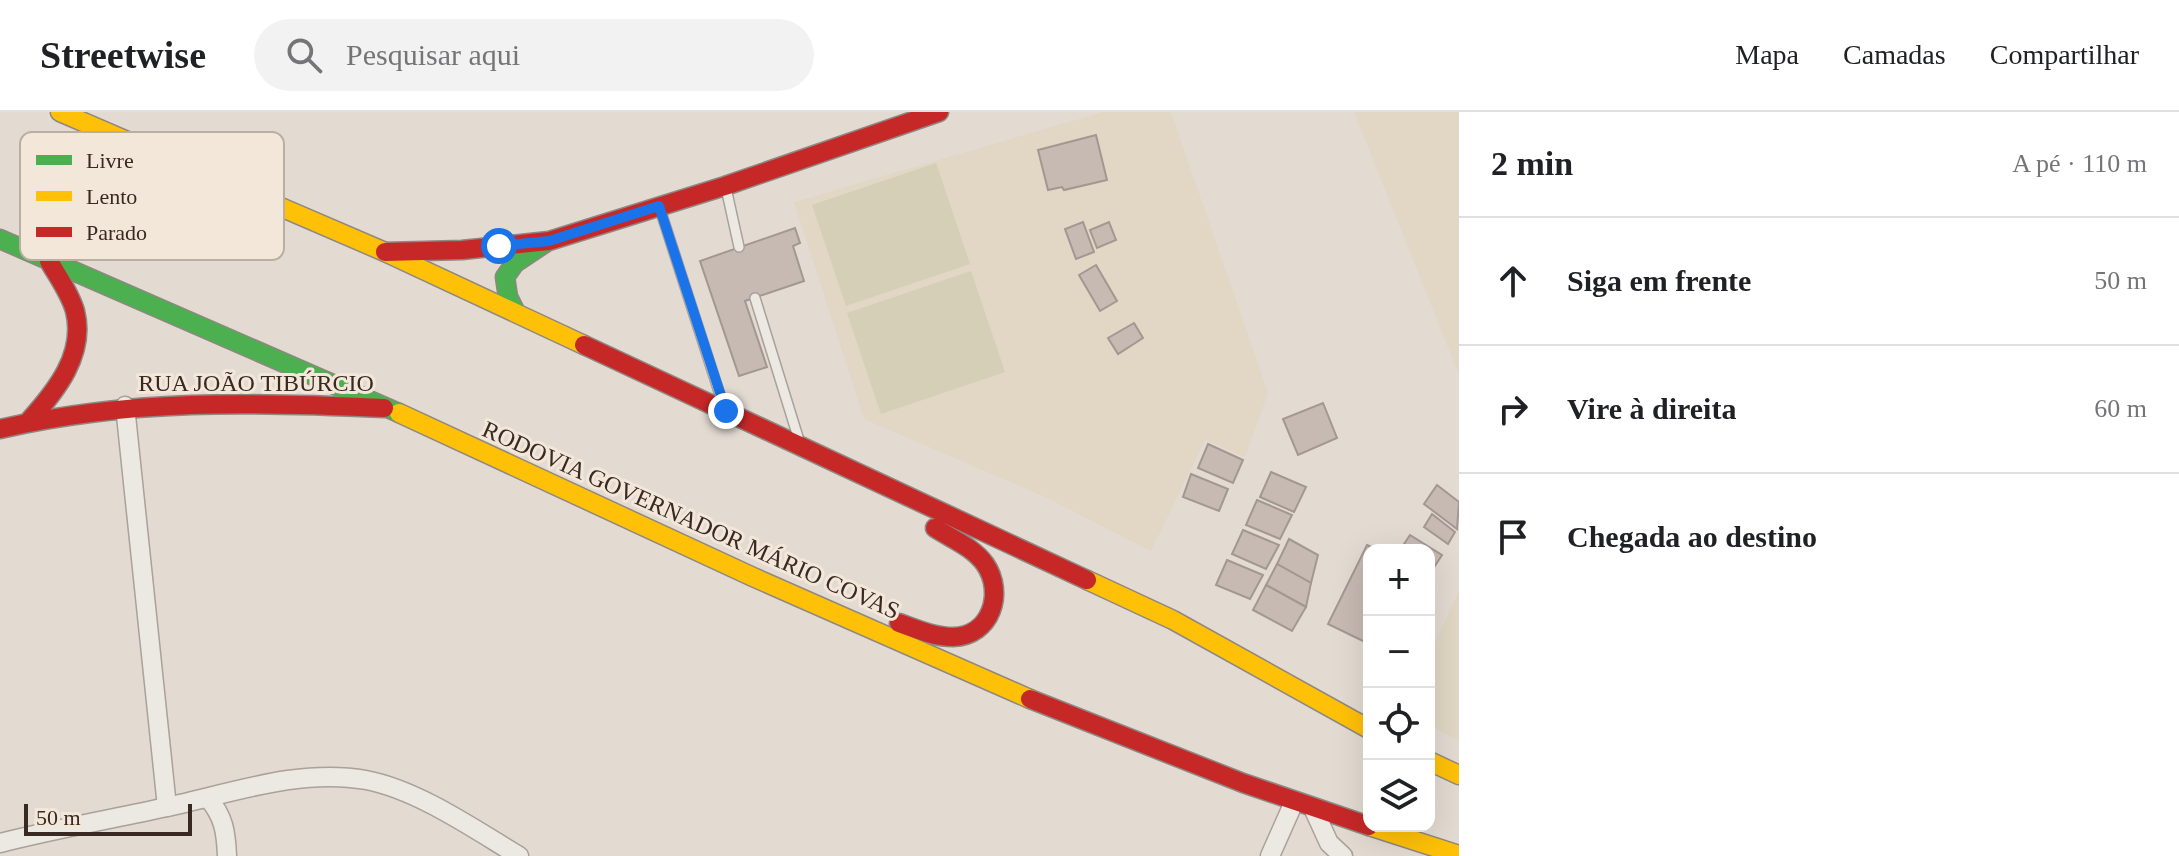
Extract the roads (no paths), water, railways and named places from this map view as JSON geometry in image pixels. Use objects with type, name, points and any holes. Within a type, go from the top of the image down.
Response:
[{"type":"main road","points":[[60,112],[106,132]]},
{"type":"main road","points":[[385,252],[462,250],[549,241],[725,186],[939,112]]},
{"type":"main road","points":[[284,208],[515,311],[801,448],[1173,620],[1363,726]]},
{"type":"main road","name":"RODOVIA GOVERNADOR MÁRIO COVAS","points":[[0,239],[20,248]]},
{"type":"main road","points":[[515,311],[503,288],[506,273],[513,263],[549,241]]},
{"type":"main road","points":[[29,421],[62,382],[77,336],[75,312],[49,261]]},
{"type":"main road","name":"RODOVIA GOVERNADOR MÁRIO COVAS","points":[[49,261],[389,408],[813,603],[1085,722],[1294,802],[1363,824]]},
{"type":"main road","name":"RUA JOÃO TIBÚRCIO","points":[[0,429],[29,421],[125,406],[178,403],[286,403],[389,408]]},
{"type":"main road","points":[[813,603],[861,611],[932,634],[958,636],[977,631],[990,618],[997,598],[995,583],[977,555],[827,460]]},
{"type":"main road","points":[[1435,764],[1459,775]]},
{"type":"main road","name":"RODOVIA GOVERNADOR MÁRIO COVAS","points":[[1388,832],[1459,855]]},
{"type":"street","points":[[125,406],[167,807]]},
{"type":"street","points":[[0,843],[281,781],[330,777],[366,780],[415,797],[510,853]]},
{"type":"street","points":[[208,798],[217,808],[225,826],[227,856]]},
{"type":"street","points":[[1266,855],[1294,802]]},
{"type":"street","points":[[1313,808],[1329,843],[1343,856]]},
{"type":"lane","points":[[725,186],[739,247]]},
{"type":"lane","points":[[659,206],[726,411]]},
{"type":"lane","points":[[755,298],[801,448]]}]
